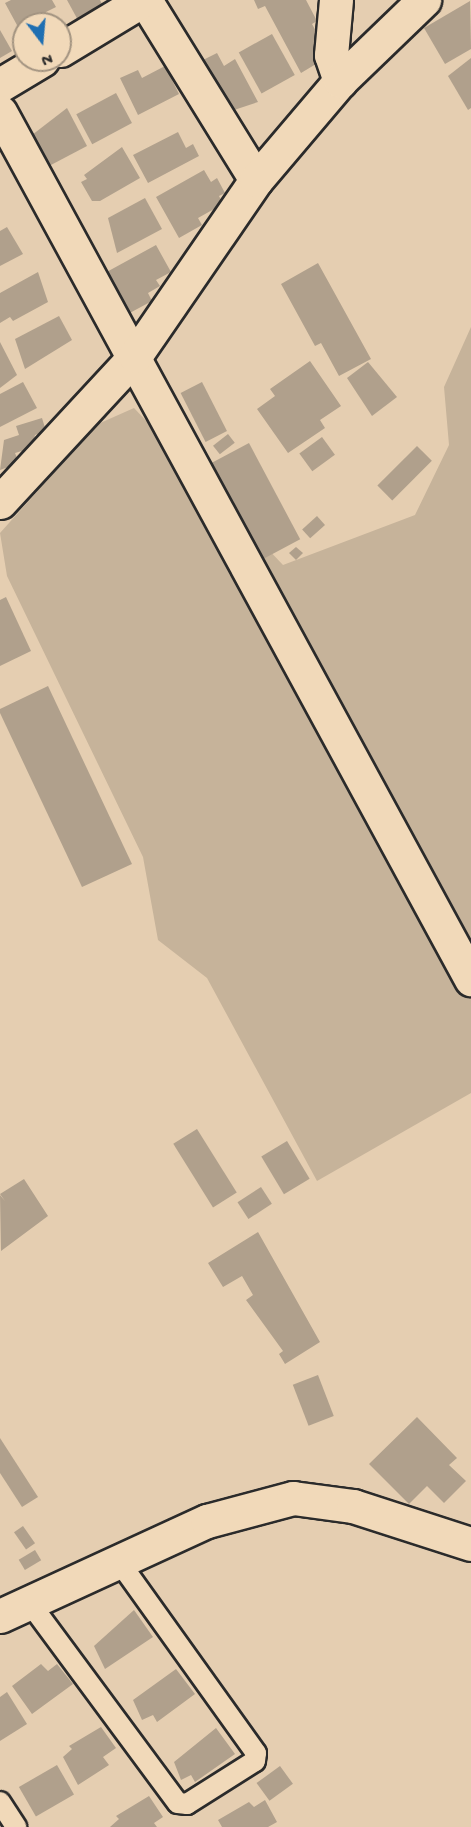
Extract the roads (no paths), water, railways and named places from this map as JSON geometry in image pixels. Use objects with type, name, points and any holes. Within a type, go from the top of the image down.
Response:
[{"type":"street","points":[[72,43],[144,0],[256,180]]},
{"type":"street","points":[[336,0],[331,56],[340,81]]},
{"type":"street","points":[[1,498],[135,356],[256,180],[340,81],[424,0]]},
{"type":"street","points":[[0,85],[22,72]]},
{"type":"street","points":[[0,112],[135,356],[471,979]]},
{"type":"street","points":[[0,1616],[117,1559],[207,1521],[293,1498],[353,1506],[471,1544]]},
{"type":"lane","points":[[29,1602],[178,1803],[187,1804],[255,1761],[256,1753],[117,1559]]},
{"type":"lane","points":[[0,1802],[16,1827]]}]
